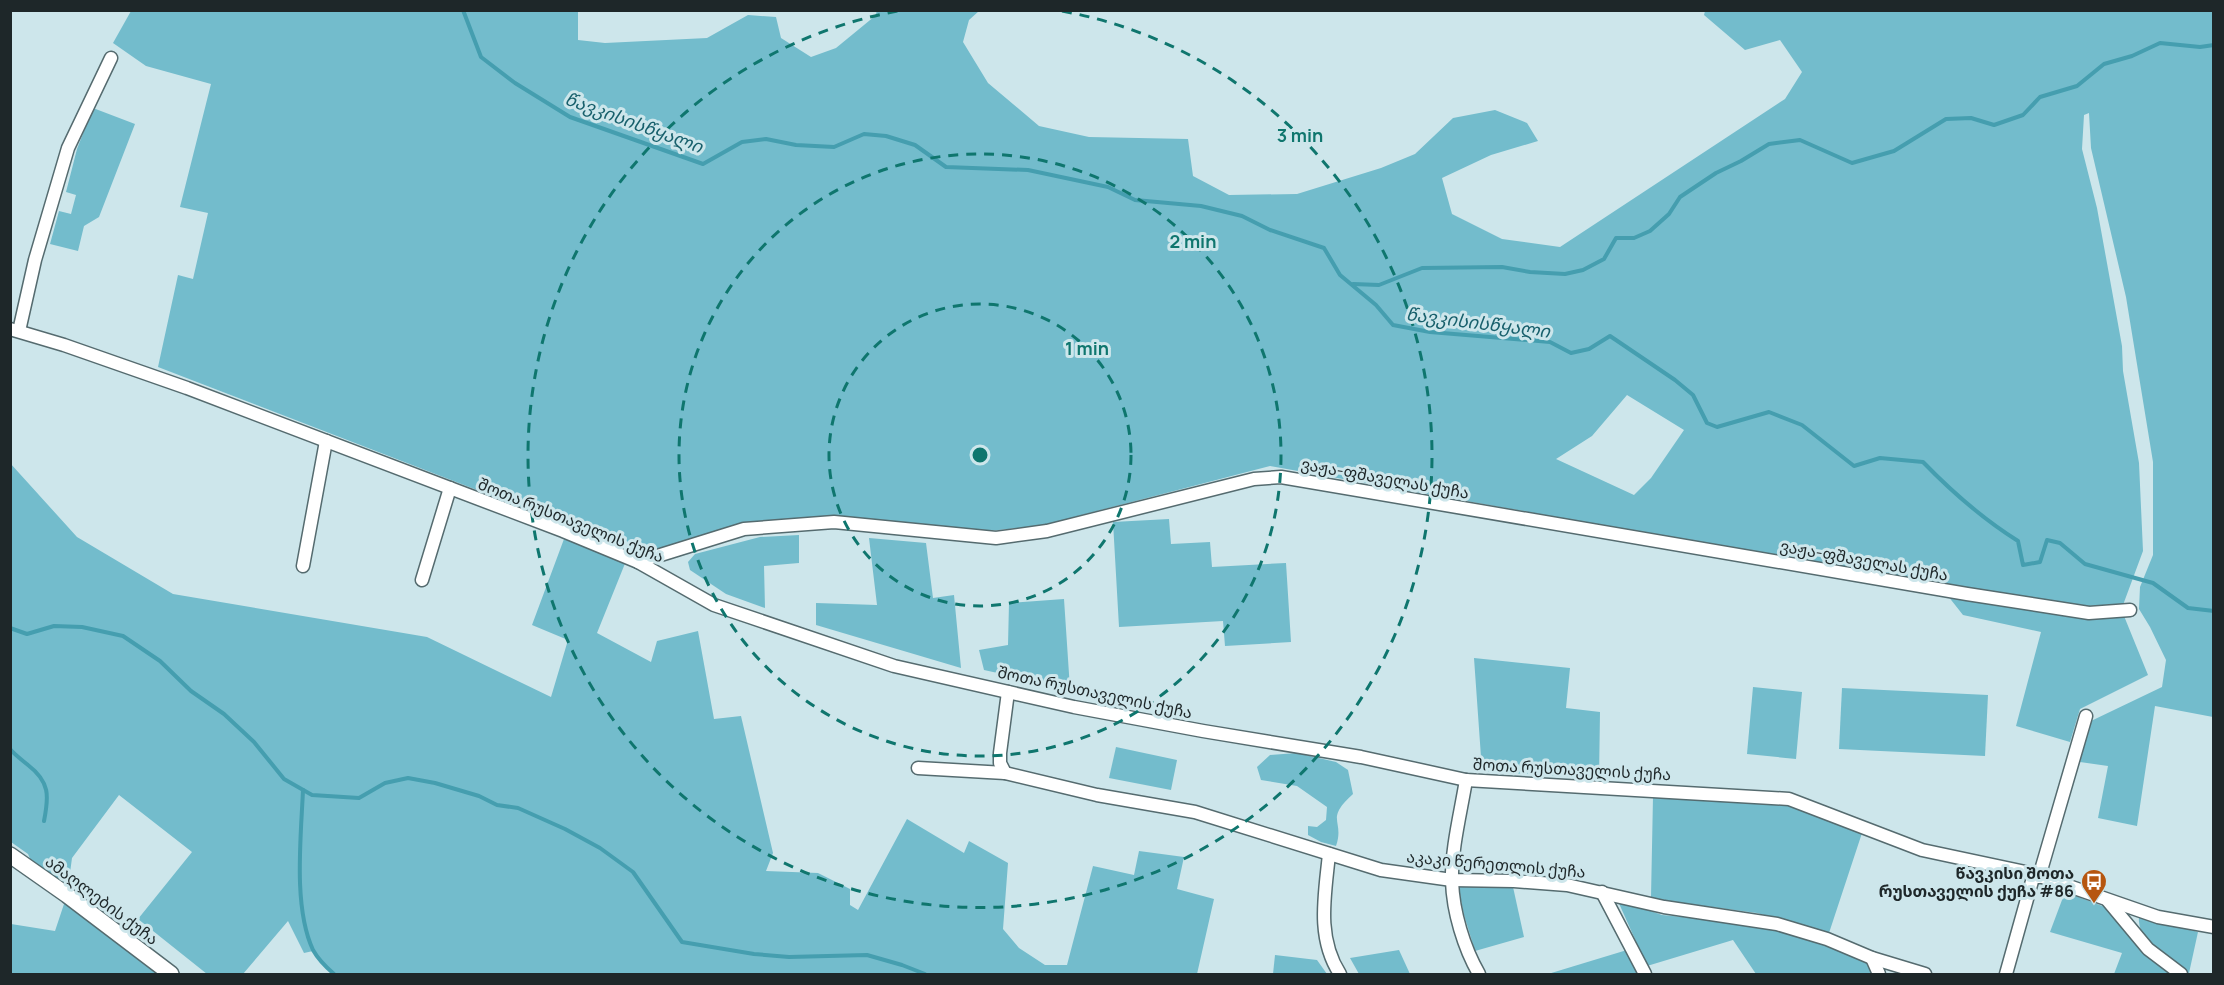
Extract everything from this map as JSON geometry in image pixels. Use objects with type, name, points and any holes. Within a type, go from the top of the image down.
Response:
[{"type":"street","points":[[15,330],[68,148],[111,58]]},
{"type":"street","name":"შოთა რუსთაველის ქუჩა","points":[[15,330],[187,388],[563,531],[638,562],[714,605],[894,666],[1074,707],[1361,757],[1466,780],[1789,799],[1922,850],[2036,876],[2158,917],[2214,927]]},
{"type":"street","points":[[303,566],[326,441]]},
{"type":"street","name":"ვაჟა-ფშაველას ქუჩა","points":[[638,562],[744,529],[834,522],[996,538],[1047,531],[1254,479],[1281,477],[1967,594],[2089,613],[2130,610]]},
{"type":"street","points":[[422,580],[450,488]]},
{"type":"street","points":[[1005,773],[1000,763],[999,753],[1008,692]]},
{"type":"street","points":[[2006,975],[2086,716]]},
{"type":"street","name":"აკაკი წერეთლის ქუჩა","points":[[918,768],[1005,773],[1097,795],[1195,812],[1381,870],[1452,880],[1567,885],[1664,908],[1777,924],[1827,939],[1872,958],[1925,975]]},
{"type":"street","points":[[1466,780],[1452,880],[1462,931],[1471,960],[1479,975]]},
{"type":"street","points":[[1329,854],[1324,937],[1332,962],[1340,975]]},
{"type":"street","name":"ამაღლების ქუჩა","points":[[10,855],[67,895],[171,975]]},
{"type":"street","points":[[1602,892],[1645,975]]},
{"type":"street","points":[[2107,900],[2148,949],[2181,975]]},
{"type":"street","points":[[1872,958],[1879,975]]},
{"type":"shaded area","points":[[578,10],[578,40],[605,43],[707,38],[748,15],[776,17],[781,38],[811,57],[836,48],[875,16],[877,11],[979,11],[969,20],[963,42],[988,83],[1039,126],[1089,137],[1188,139],[1193,176],[1229,195],[1297,194],[1381,168],[1415,154],[1453,118],[1495,110],[1527,123],[1538,141],[1491,155],[1442,178],[1452,214],[1502,239],[1560,247],[1785,99],[1802,72],[1780,40],[1745,50],[1704,15],[1705,11],[2213,11],[2213,717],[2155,706],[2137,826],[2098,818],[2108,766],[2080,762],[2091,721],[2162,687],[2166,660],[2139,609],[2140,587],[2153,555],[2153,462],[2126,297],[2091,148],[2089,113],[2084,115],[2082,149],[2097,208],[2122,346],[2123,371],[2139,463],[2143,551],[2123,605],[2086,606],[1977,592],[1270,466],[1049,525],[979,532],[851,517],[746,523],[658,549],[638,552],[158,367],[178,275],[193,279],[208,213],[180,207],[211,84],[146,66],[113,43],[131,11]],"holes":[[[1627,395],[1684,430],[1651,478],[1634,495],[1556,459],[1592,436]]]},
{"type":"shaded area","points":[[93,108],[135,124],[99,217],[84,226],[78,251],[50,244],[59,211],[71,214],[76,195],[66,192],[77,149]]},
{"type":"shaded area","points":[[10,463],[77,537],[173,594],[427,637],[551,697],[568,640],[532,625],[564,539],[626,561],[597,633],[651,662],[657,641],[698,631],[714,719],[741,716],[773,853],[766,871],[818,873],[850,889],[850,905],[858,910],[907,819],[964,853],[969,841],[1008,863],[1003,929],[1019,948],[1045,965],[1067,965],[1093,866],[1134,875],[1139,851],[1184,857],[1177,889],[1214,899],[1197,974],[334,974],[313,951],[304,953],[288,921],[243,974],[207,974],[138,919],[192,852],[119,795],[72,858],[67,895],[36,873],[28,854],[11,842]]},
{"type":"shaded area","points":[[1169,519],[1171,544],[1210,542],[1212,567],[1286,563],[1291,642],[1225,646],[1223,621],[1119,627],[1113,522]]},
{"type":"shaded area","points":[[799,535],[799,563],[764,566],[765,608],[726,594],[690,570],[688,562],[695,554],[760,537]]},
{"type":"shaded area","points":[[869,538],[926,543],[933,598],[954,595],[961,668],[816,625],[816,603],[877,605]]},
{"type":"shaded area","points":[[1948,596],[2124,616],[2148,675],[2080,709],[2070,742],[2016,726],[2041,632],[1963,615]]},
{"type":"shaded area","points":[[1064,599],[1070,689],[984,670],[979,650],[1008,645],[1009,603]]},
{"type":"shaded area","points":[[1474,658],[1570,668],[1566,708],[1600,712],[1599,779],[1482,771]]},
{"type":"shaded area","points":[[1753,687],[1802,692],[1796,759],[1747,754]]},
{"type":"shaded area","points":[[1842,688],[1988,695],[1985,756],[1839,749]]},
{"type":"shaded area","points":[[1116,747],[1177,760],[1171,790],[1109,778]]},
{"type":"shaded area","points":[[1297,753],[1336,762],[1348,770],[1353,794],[1339,809],[1337,815],[1336,846],[1308,835],[1308,826],[1317,827],[1326,820],[1327,807],[1297,786],[1261,780],[1257,767],[1270,755]]},
{"type":"shaded area","points":[[1653,797],[1790,803],[1862,833],[1829,933],[1757,913],[1651,897]]},
{"type":"shaded area","points":[[1458,885],[1513,887],[1524,937],[1475,951]]},
{"type":"shaded area","points":[[2065,892],[2105,907],[2142,951],[2176,974],[2114,974],[2122,953],[2050,932]]},
{"type":"shaded area","points":[[67,895],[171,974],[11,974],[11,924],[55,931]]},
{"type":"shaded area","points":[[1617,899],[1662,915],[1772,928],[1818,941],[1867,963],[1872,974],[1756,974],[1733,940],[1647,966]]},
{"type":"shaded area","points":[[2139,916],[2198,932],[2189,973],[2164,957],[2148,943],[2140,925]]},
{"type":"shaded area","points":[[1399,950],[1410,974],[1359,974],[1350,958]]},
{"type":"shaded area","points":[[1627,950],[1639,974],[1548,974]]},
{"type":"shaded area","points":[[1275,955],[1317,960],[1327,974],[1273,974]]},
{"type":"waterway","name":"წავკისისწყალი","points":[[463,10],[481,57],[515,83],[570,117],[703,164],[742,142],[766,139],[796,145],[834,147],[864,134],[886,136],[915,145],[946,167],[1028,170],[1108,187],[1135,200],[1201,206],[1242,216],[1270,230],[1324,248],[1340,275],[1376,305],[1393,325],[1430,332],[1550,342],[1571,353],[1589,349],[1610,336],[1693,395],[1707,423],[1717,427],[1769,412],[1802,425],[1854,466],[1880,458],[1923,462],[1992,524],[2018,541],[2023,565],[2040,562],[2047,540],[2060,543],[2085,564],[2153,583],[2188,608],[2214,611]]},
{"type":"waterway","points":[[1353,284],[1379,285],[1422,268],[1502,267],[1530,272],[1565,274],[1583,270],[1604,259],[1616,238],[1634,238],[1650,231],[1669,214],[1680,197],[1716,173],[1769,144],[1800,140],[1852,163],[1894,151],[1946,119],[1971,118],[1994,125],[2023,115],[2040,97],[2077,86],[2104,64],[2132,56],[2160,43],[2200,47],[2214,45]]},
{"type":"waterway","points":[[10,628],[27,634],[54,626],[82,627],[123,636],[160,661],[191,691],[224,714],[254,742],[284,779],[312,795],[359,798],[385,783],[408,778],[479,796],[497,805],[518,808],[565,829],[600,848],[633,872],[682,942],[754,954],[789,957],[867,955],[925,974]]},
{"type":"waterway","points":[[10,664],[10,684]]},
{"type":"waterway","points":[[10,749],[35,771],[44,784],[47,797],[44,821]]},
{"type":"waterway","points":[[303,790],[300,850],[303,913],[313,950],[334,974]]},
{"type":"place","name":"წავკისი შოთა რუსთაველის ქუჩა #86","points":[[2094,905]]}]
